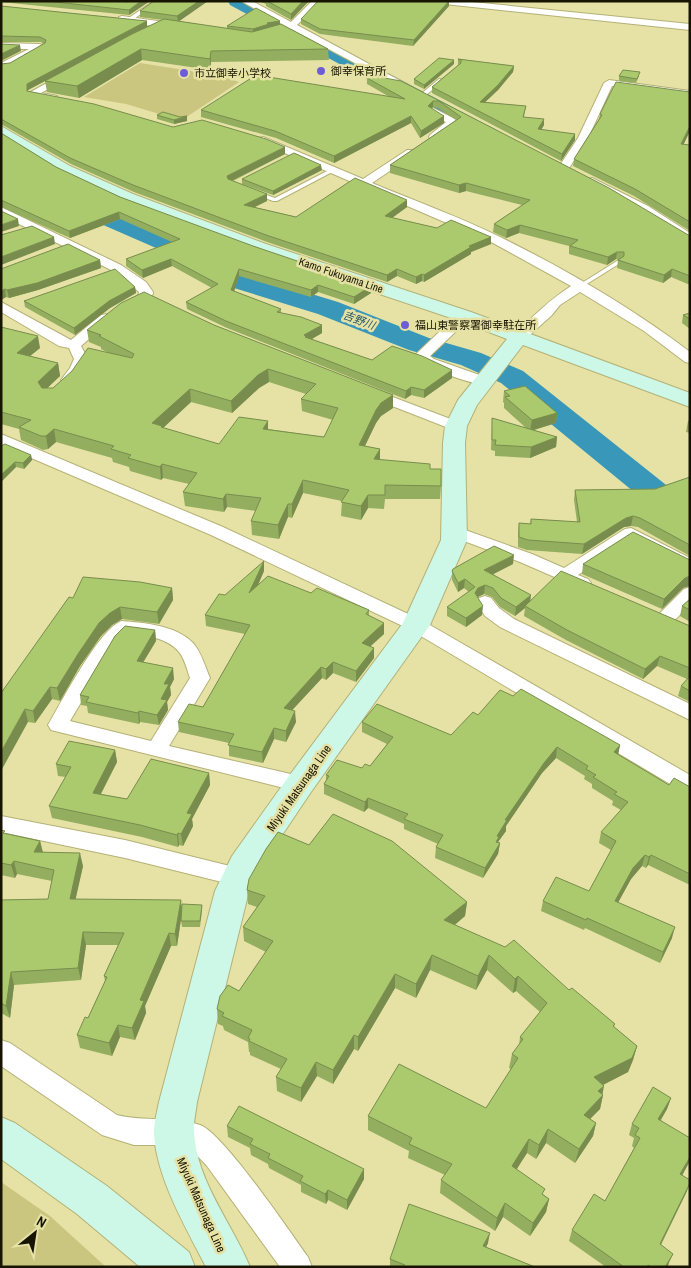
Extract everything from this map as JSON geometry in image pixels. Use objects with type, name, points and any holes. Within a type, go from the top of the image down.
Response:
[{"type":"main road","name":"Kamo Fukuyama Line","points":[[1,131],[64,169],[127,198],[260,248],[464,316],[690,401]]},
{"type":"main road","name":"Miyuki Matsunaga Line","points":[[228,1267],[188,1184],[178,1157],[174,1132],[178,1102],[232,891],[244,865],[300,784],[416,625],[454,540],[454,443],[456,426],[466,405],[519,337]]},
{"type":"main road","points":[[1,1136],[92,1200],[174,1267]]},
{"type":"street","points":[[283,28],[317,1]]},
{"type":"street","points":[[435,1],[690,27]]},
{"type":"street","points":[[241,4],[454,122],[364,183]]},
{"type":"street","points":[[110,18],[184,28]]},
{"type":"street","points":[[147,33],[164,25]]},
{"type":"street","points":[[283,28],[458,113]]},
{"type":"street","points":[[1,46],[40,47],[7,65],[1,66]]},
{"type":"street","points":[[60,99],[32,94],[80,68]]},
{"type":"street","points":[[690,94],[609,83],[568,170],[644,208],[690,239]]},
{"type":"street","points":[[254,137],[292,155],[333,170],[497,240],[580,286],[649,328],[690,360]]},
{"type":"street","points":[[1,210],[117,268],[141,285],[146,292],[139,299],[162,305]]},
{"type":"street","points":[[17,232],[32,227]]},
{"type":"street","points":[[52,252],[68,245]]},
{"type":"street","points":[[98,275],[117,268]]},
{"type":"street","points":[[519,337],[546,313],[555,302],[580,286]]},
{"type":"street","points":[[2,307],[19,302]]},
{"type":"street","points":[[2,307],[64,343],[74,345]]},
{"type":"street","points":[[74,345],[119,310]]},
{"type":"street","points":[[464,316],[420,356],[429,362],[490,372]]},
{"type":"street","points":[[55,391],[77,369],[81,360],[74,345]]},
{"type":"street","points":[[357,388],[456,426]]},
{"type":"street","points":[[1,439],[217,531],[416,625],[690,785]]},
{"type":"street","points":[[454,531],[526,558],[595,589]]},
{"type":"street","points":[[565,575],[631,533],[690,565]]},
{"type":"street","points":[[647,612],[673,623],[690,593]]},
{"type":"street","points":[[485,602],[492,612],[507,623],[690,713]]},
{"type":"street","points":[[156,750],[200,678],[186,647],[171,637],[146,629],[122,627],[108,641],[58,725],[156,750],[300,784]]},
{"type":"street","points":[[1,824],[125,849],[238,877]]},
{"type":"street","points":[[1,1051],[111,1126],[134,1132],[174,1132],[198,1137],[208,1146],[298,1267]]},
{"type":"lane","points":[[129,20],[157,1]]},
{"type":"lane","points":[[423,95],[443,78]]},
{"type":"lane","points":[[249,190],[275,200],[333,170]]},
{"type":"lane","points":[[580,286],[619,262]]},
{"type":"shaded area","points":[[140,63],[229,77],[227,78],[239,82],[185,118],[176,119],[126,104],[84,97]]},
{"type":"shaded area","points":[[1,1182],[50,1216],[106,1267],[1,1267]]},
{"type":"building","points":[[46,1],[127,2],[141,1],[129,10]]},
{"type":"building","points":[[154,1],[199,1],[177,16],[140,11]]},
{"type":"building","points":[[267,1],[303,1],[291,14]]},
{"type":"building","points":[[318,1],[449,1],[414,40],[320,29],[301,19]]},
{"type":"building","points":[[1,6],[147,21],[27,84],[27,91],[94,104],[173,127],[202,120],[266,139],[285,147],[227,176],[228,179],[267,194],[244,205],[296,217],[355,178],[407,200],[385,216],[437,228],[451,220],[491,237],[469,246],[471,247],[424,275],[416,277],[397,269],[387,275],[266,235],[133,185],[70,158],[1,119],[1,64],[10,63],[45,43],[46,40],[40,37],[1,36]]},
{"type":"building","points":[[256,8],[280,21],[267,23],[269,24],[253,29],[227,26]]},
{"type":"building","points":[[164,19],[252,32],[281,24],[328,49],[211,51],[210,59],[141,49],[77,86],[45,81]]},
{"type":"building","points":[[1,44],[20,45],[1,54]]},
{"type":"building","points":[[439,58],[454,60],[424,85],[414,79]]},
{"type":"building","points":[[458,59],[514,66],[480,102],[526,106],[523,117],[544,119],[538,129],[575,134],[562,154],[432,87],[461,63],[461,60]]},
{"type":"building","points":[[623,70],[640,72],[637,79],[619,76]]},
{"type":"building","points":[[256,75],[405,99],[367,78],[368,75],[401,81],[609,188],[690,236],[690,276],[672,269],[664,275],[618,260],[624,256],[624,252],[617,252],[608,257],[570,246],[578,240],[520,225],[507,230],[494,224],[530,200],[466,183],[459,185],[390,165],[461,117],[439,101],[433,101],[428,106],[444,116],[421,131],[411,116],[334,156],[275,131],[201,110]]},
{"type":"building","points":[[616,82],[690,92],[690,126],[681,144],[690,145],[690,222],[635,189],[574,159],[602,115],[600,114]]},
{"type":"building","points":[[163,112],[180,117],[187,116],[174,120],[157,115]]},
{"type":"building","points":[[1,133],[56,167],[120,197],[253,246],[371,286],[354,297],[318,285],[311,290],[239,269],[231,290],[281,309],[277,312],[301,317],[322,325],[304,335],[307,336],[305,337],[372,360],[392,346],[422,356],[452,370],[424,390],[411,387],[406,391],[226,321],[186,302],[218,284],[171,259],[142,270],[126,259],[180,239],[119,212],[69,231],[1,200]]},
{"type":"building","points":[[294,153],[321,165],[273,191],[242,179]]},
{"type":"building","points":[[1,211],[18,219],[1,225]]},
{"type":"building","points":[[32,226],[54,237],[1,257],[1,235]]},
{"type":"building","points":[[68,244],[100,260],[37,283],[1,291],[1,269]]},
{"type":"building","points":[[115,269],[135,287],[109,301],[74,328],[24,301]]},
{"type":"building","points":[[144,292],[214,325],[393,395],[381,403],[376,410],[359,445],[380,449],[374,459],[430,464],[430,469],[441,469],[441,486],[385,485],[385,495],[368,495],[361,506],[341,502],[349,490],[303,480],[292,504],[288,504],[278,525],[251,521],[261,498],[226,494],[223,499],[183,492],[197,473],[162,464],[160,467],[128,458],[131,455],[111,449],[114,446],[54,429],[46,436],[41,436],[19,427],[31,420],[1,412],[1,327],[38,336],[17,353],[58,363],[38,382],[42,388],[53,388],[72,371],[88,348],[132,358],[134,354],[99,336],[101,335],[87,330],[121,303]],"holes":[[[268,369],[316,384],[301,399],[338,408],[324,437],[263,429],[268,421],[239,417],[219,444],[152,423],[190,389],[231,401],[258,375]]]},
{"type":"building","points":[[690,313],[690,319],[683,315]]},
{"type":"building","points":[[525,386],[557,413],[532,420],[505,397],[510,396],[504,391]]},
{"type":"building","points":[[492,418],[557,437],[531,447],[495,445],[496,440],[492,440]]},
{"type":"building","points":[[5,444],[31,455],[23,463],[15,462],[1,475],[1,446]]},
{"type":"building","points":[[690,477],[690,545],[633,516],[626,518],[584,544],[528,540],[519,537],[519,523],[531,524],[531,519],[580,522],[575,490],[655,489]]},
{"type":"building","points":[[633,532],[690,560],[690,576],[685,578],[664,599],[583,564]]},
{"type":"building","points":[[494,546],[514,555],[484,570],[531,595],[516,607],[501,598],[493,588],[485,585],[478,588],[475,593],[483,606],[466,618],[447,607],[475,587],[465,579],[458,583],[452,571]]},
{"type":"building","points":[[264,561],[249,593],[268,576],[311,593],[317,588],[369,610],[366,614],[384,623],[362,643],[374,648],[356,671],[333,662],[326,669],[321,667],[284,708],[295,711],[286,731],[274,728],[262,752],[228,745],[234,734],[178,722],[189,704],[203,707],[250,625],[205,615],[219,594],[225,595]]},
{"type":"building","points":[[561,571],[690,626],[690,668],[660,656],[645,669],[567,630],[525,606]]},
{"type":"building","points":[[83,577],[140,582],[172,588],[157,612],[120,607],[99,623],[57,688],[50,687],[33,711],[25,709],[1,752],[1,693],[69,597],[73,598]]},
{"type":"building","points":[[690,599],[690,610],[682,606]]},
{"type":"building","points":[[125,626],[155,630],[137,661],[173,668],[164,684],[169,684],[161,699],[167,700],[157,715],[86,702],[89,697],[80,695],[115,636]]},
{"type":"building","points":[[690,676],[690,691],[681,686]]},
{"type":"building","points":[[521,689],[620,745],[614,752],[669,785],[674,778],[690,787],[690,874],[651,855],[649,857],[645,855],[633,868],[615,901],[675,927],[663,952],[587,918],[586,920],[543,901],[556,877],[589,891],[616,841],[601,832],[628,802],[614,794],[617,792],[593,777],[596,775],[586,769],[588,766],[557,747],[505,820],[507,820],[497,836],[499,837],[496,842],[500,843],[485,868],[436,847],[443,835],[404,819],[408,814],[368,798],[365,802],[324,784],[329,776],[326,775],[337,760],[362,768],[365,764],[370,766],[393,737],[362,722],[377,704],[451,735],[473,712],[478,715],[500,690],[513,696]]},
{"type":"building","points":[[69,741],[115,750],[93,793],[127,799],[151,759],[209,773],[187,813],[192,814],[181,834],[178,833],[177,835],[140,825],[49,806],[71,767],[56,764]]},
{"type":"building","points":[[333,814],[392,841],[467,902],[444,920],[505,947],[514,940],[569,990],[572,988],[615,1024],[613,1026],[637,1046],[632,1058],[594,1077],[604,1086],[598,1091],[603,1095],[584,1115],[596,1123],[579,1149],[548,1129],[539,1145],[529,1139],[512,1166],[545,1189],[542,1194],[549,1199],[533,1223],[505,1203],[497,1218],[441,1180],[452,1164],[409,1144],[412,1138],[368,1116],[399,1064],[486,1108],[518,1058],[512,1054],[523,1039],[520,1037],[547,1003],[518,976],[515,979],[489,955],[478,976],[432,955],[416,984],[395,974],[358,1037],[354,1035],[333,1070],[316,1062],[301,1088],[276,1077],[287,1059],[249,1041],[250,1039],[248,1038],[252,1030],[222,1016],[224,1013],[217,1009],[220,996],[228,985],[239,991],[273,941],[243,927],[265,896],[247,890],[249,879],[266,849],[278,832],[309,845]]},
{"type":"building","points":[[1,830],[5,831],[3,833],[40,841],[34,852],[80,853],[70,899],[181,900],[175,934],[169,933],[140,1000],[144,1001],[132,1028],[118,1025],[109,1043],[77,1035],[85,1017],[88,1018],[107,977],[104,976],[124,933],[83,932],[78,968],[11,972],[6,1006],[1,1003],[1,900],[48,899],[54,870],[14,861],[11,865],[1,863]]},
{"type":"building","points":[[182,904],[202,905],[200,921],[181,921]]},
{"type":"building","points":[[653,1087],[671,1098],[658,1119],[690,1138],[690,1157],[680,1174],[690,1180],[690,1183],[660,1244],[673,1254],[665,1267],[651,1267],[648,1265],[647,1267],[624,1267],[572,1230],[594,1194],[605,1201],[640,1138],[635,1135],[639,1128],[632,1124]]},
{"type":"building","points":[[239,1106],[364,1169],[347,1200],[328,1190],[325,1194],[300,1181],[303,1176],[268,1158],[270,1154],[250,1144],[253,1139],[227,1126]]},
{"type":"building","points":[[409,1204],[490,1233],[483,1246],[535,1267],[404,1267],[405,1265],[390,1259]]},
{"type":"waterway","points":[[236,1],[494,138]]},
{"type":"waterway","name":"吉野川","points":[[1,164],[94,212],[181,250],[230,278],[328,308],[419,344],[471,359],[512,377],[690,521]]},
{"type":"place","name":"御幸保育所","points":[[321,71]]},
{"type":"place","name":"市立御幸小学校","points":[[184,73]]},
{"type":"place","name":"福山東警察署御幸駐在所","points":[[405,325]]}]
